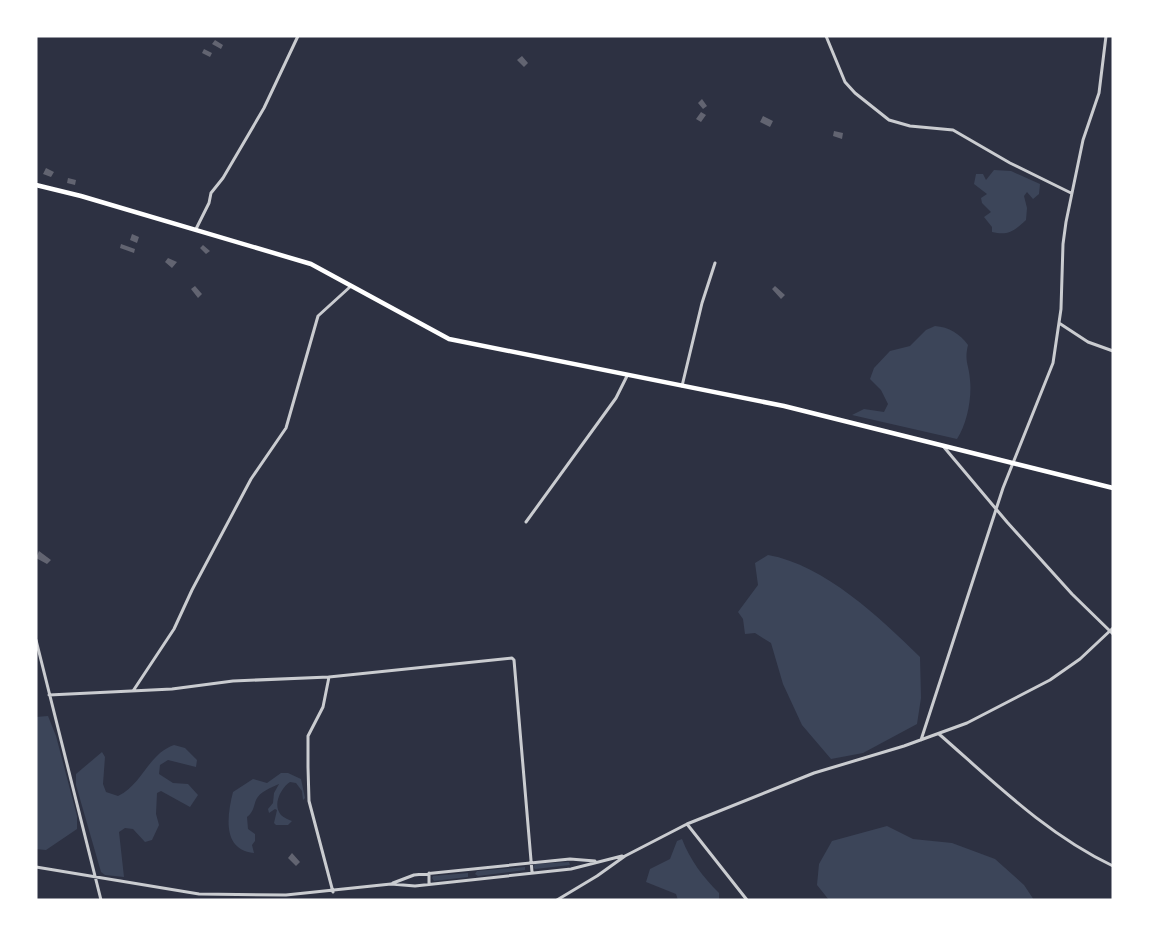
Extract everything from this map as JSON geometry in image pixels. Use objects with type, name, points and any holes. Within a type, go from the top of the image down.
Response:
[{"type":"main road","points":[[36,185],[196,229],[311,264],[352,284],[449,339],[784,406],[1015,462],[1113,488]]},
{"type":"street","points":[[196,229],[209,202],[211,193],[223,178],[264,108],[298,36]]},
{"type":"street","points":[[826,36],[845,82],[860,98],[889,120],[910,126],[953,130],[1010,163],[1072,192]]},
{"type":"street","points":[[921,740],[1004,488],[1053,363],[1059,323],[1063,244],[1083,140],[1099,93],[1106,36]]},
{"type":"street","points":[[682,386],[702,303],[716,263]]},
{"type":"street","points":[[132,692],[174,629],[192,590],[251,479],[286,428],[318,316],[352,284]]},
{"type":"street","points":[[1059,323],[1088,342],[1113,351]]},
{"type":"street","points":[[526,522],[616,398],[627,376]]},
{"type":"street","points":[[557,900],[597,876],[625,856],[687,824],[814,773],[921,740],[967,723],[1050,680],[1080,659],[1112,631],[1072,594],[997,511],[943,446]]},
{"type":"street","points":[[36,640],[101,900]]},
{"type":"street","points":[[50,695],[132,692],[233,681],[330,677],[512,658],[514,660],[532,872]]},
{"type":"street","points":[[330,677],[323,707],[308,736],[308,768],[309,801],[333,892]]},
{"type":"street","points":[[939,733],[1038,819],[1064,839],[1113,866]]},
{"type":"street","points":[[687,824],[747,900]]},
{"type":"street","points":[[36,867],[199,894],[286,895],[333,892],[391,884],[429,884],[571,869],[625,856]]},
{"type":"street","points":[[391,884],[414,875],[429,873],[570,859],[598,861]]},
{"type":"street","points":[[472,869],[473,879]]},
{"type":"street","points":[[429,873],[429,884]]},
{"type":"shaded area","points":[[994,170],[1011,171],[1040,184],[1039,194],[1033,199],[1027,192],[1024,196],[1027,208],[1026,220],[1007,233],[992,232],[992,227],[984,217],[991,212],[982,203],[981,198],[987,194],[974,184],[976,174],[983,174],[986,180]]},
{"type":"shaded area","points":[[935,326],[954,332],[968,345],[966,355],[970,380],[969,403],[964,426],[957,439],[852,415],[864,409],[884,412],[888,404],[881,390],[870,379],[874,368],[890,351],[910,346],[926,330]]},
{"type":"shaded area","points":[[768,555],[789,561],[831,581],[869,610],[920,657],[921,698],[917,724],[863,753],[831,759],[802,725],[783,684],[771,643],[755,633],[745,634],[743,619],[738,612],[758,585],[755,563]]},
{"type":"shaded area","points":[[48,716],[56,736],[77,816],[77,829],[46,850],[36,849],[36,717]]},
{"type":"shaded area","points":[[174,745],[185,748],[197,760],[196,767],[168,760],[160,765],[159,774],[173,783],[188,784],[198,795],[190,807],[161,791],[157,793],[156,814],[159,825],[152,840],[145,842],[133,829],[125,828],[119,832],[124,877],[105,875],[101,872],[76,785],[76,774],[102,752],[105,757],[103,784],[106,792],[118,796],[134,784],[158,755]]},
{"type":"shaded area","points":[[281,773],[288,773],[301,779],[305,798],[303,800],[302,791],[296,783],[290,782],[281,792],[277,806],[281,815],[292,821],[288,825],[276,825],[274,823],[277,810],[275,809],[269,813],[268,809],[273,803],[274,793],[279,784],[260,795],[247,817],[248,829],[255,834],[255,841],[252,845],[254,853],[244,851],[236,846],[229,830],[229,811],[233,792],[253,779],[267,783]]},
{"type":"shaded area","points":[[887,826],[913,839],[952,843],[995,859],[1024,885],[1034,900],[829,900],[817,885],[819,864],[832,841]]},
{"type":"shaded area","points":[[682,839],[698,868],[719,893],[719,900],[678,900],[676,894],[646,882],[650,869],[670,859],[677,841]]},
{"type":"shaded area","points":[[569,862],[570,865],[535,869],[533,867],[535,864]]},
{"type":"shaded area","points":[[525,867],[525,870],[478,876],[475,874],[477,871]]},
{"type":"shaded area","points":[[468,873],[468,877],[434,881],[432,878],[433,876]]},
{"type":"building","points":[[215,40],[223,45],[221,49],[212,44]]},
{"type":"building","points":[[204,49],[212,53],[210,57],[202,53]]},
{"type":"building","points":[[522,56],[528,63],[524,67],[517,60]]},
{"type":"building","points":[[702,99],[707,106],[703,109],[698,103]]},
{"type":"building","points":[[701,112],[706,115],[701,122],[696,119]]},
{"type":"building","points":[[763,116],[773,121],[770,127],[760,122]]},
{"type":"building","points":[[834,131],[843,133],[842,139],[833,136]]},
{"type":"building","points":[[46,168],[54,172],[51,177],[43,174]]},
{"type":"building","points":[[68,178],[76,180],[75,185],[67,183]]},
{"type":"building","points":[[132,234],[139,237],[137,243],[130,240]]},
{"type":"building","points":[[121,244],[135,249],[134,253],[120,248]]},
{"type":"building","points":[[203,245],[210,251],[206,254],[200,248]]},
{"type":"building","points":[[168,258],[177,262],[172,268],[165,262]]},
{"type":"building","points":[[195,286],[202,294],[198,298],[191,289]]},
{"type":"building","points":[[775,286],[785,295],[781,299],[772,289]]},
{"type":"building","points":[[39,551],[51,560],[47,564],[36,558]]},
{"type":"building","points":[[292,853],[300,862],[296,866],[288,858]]}]
